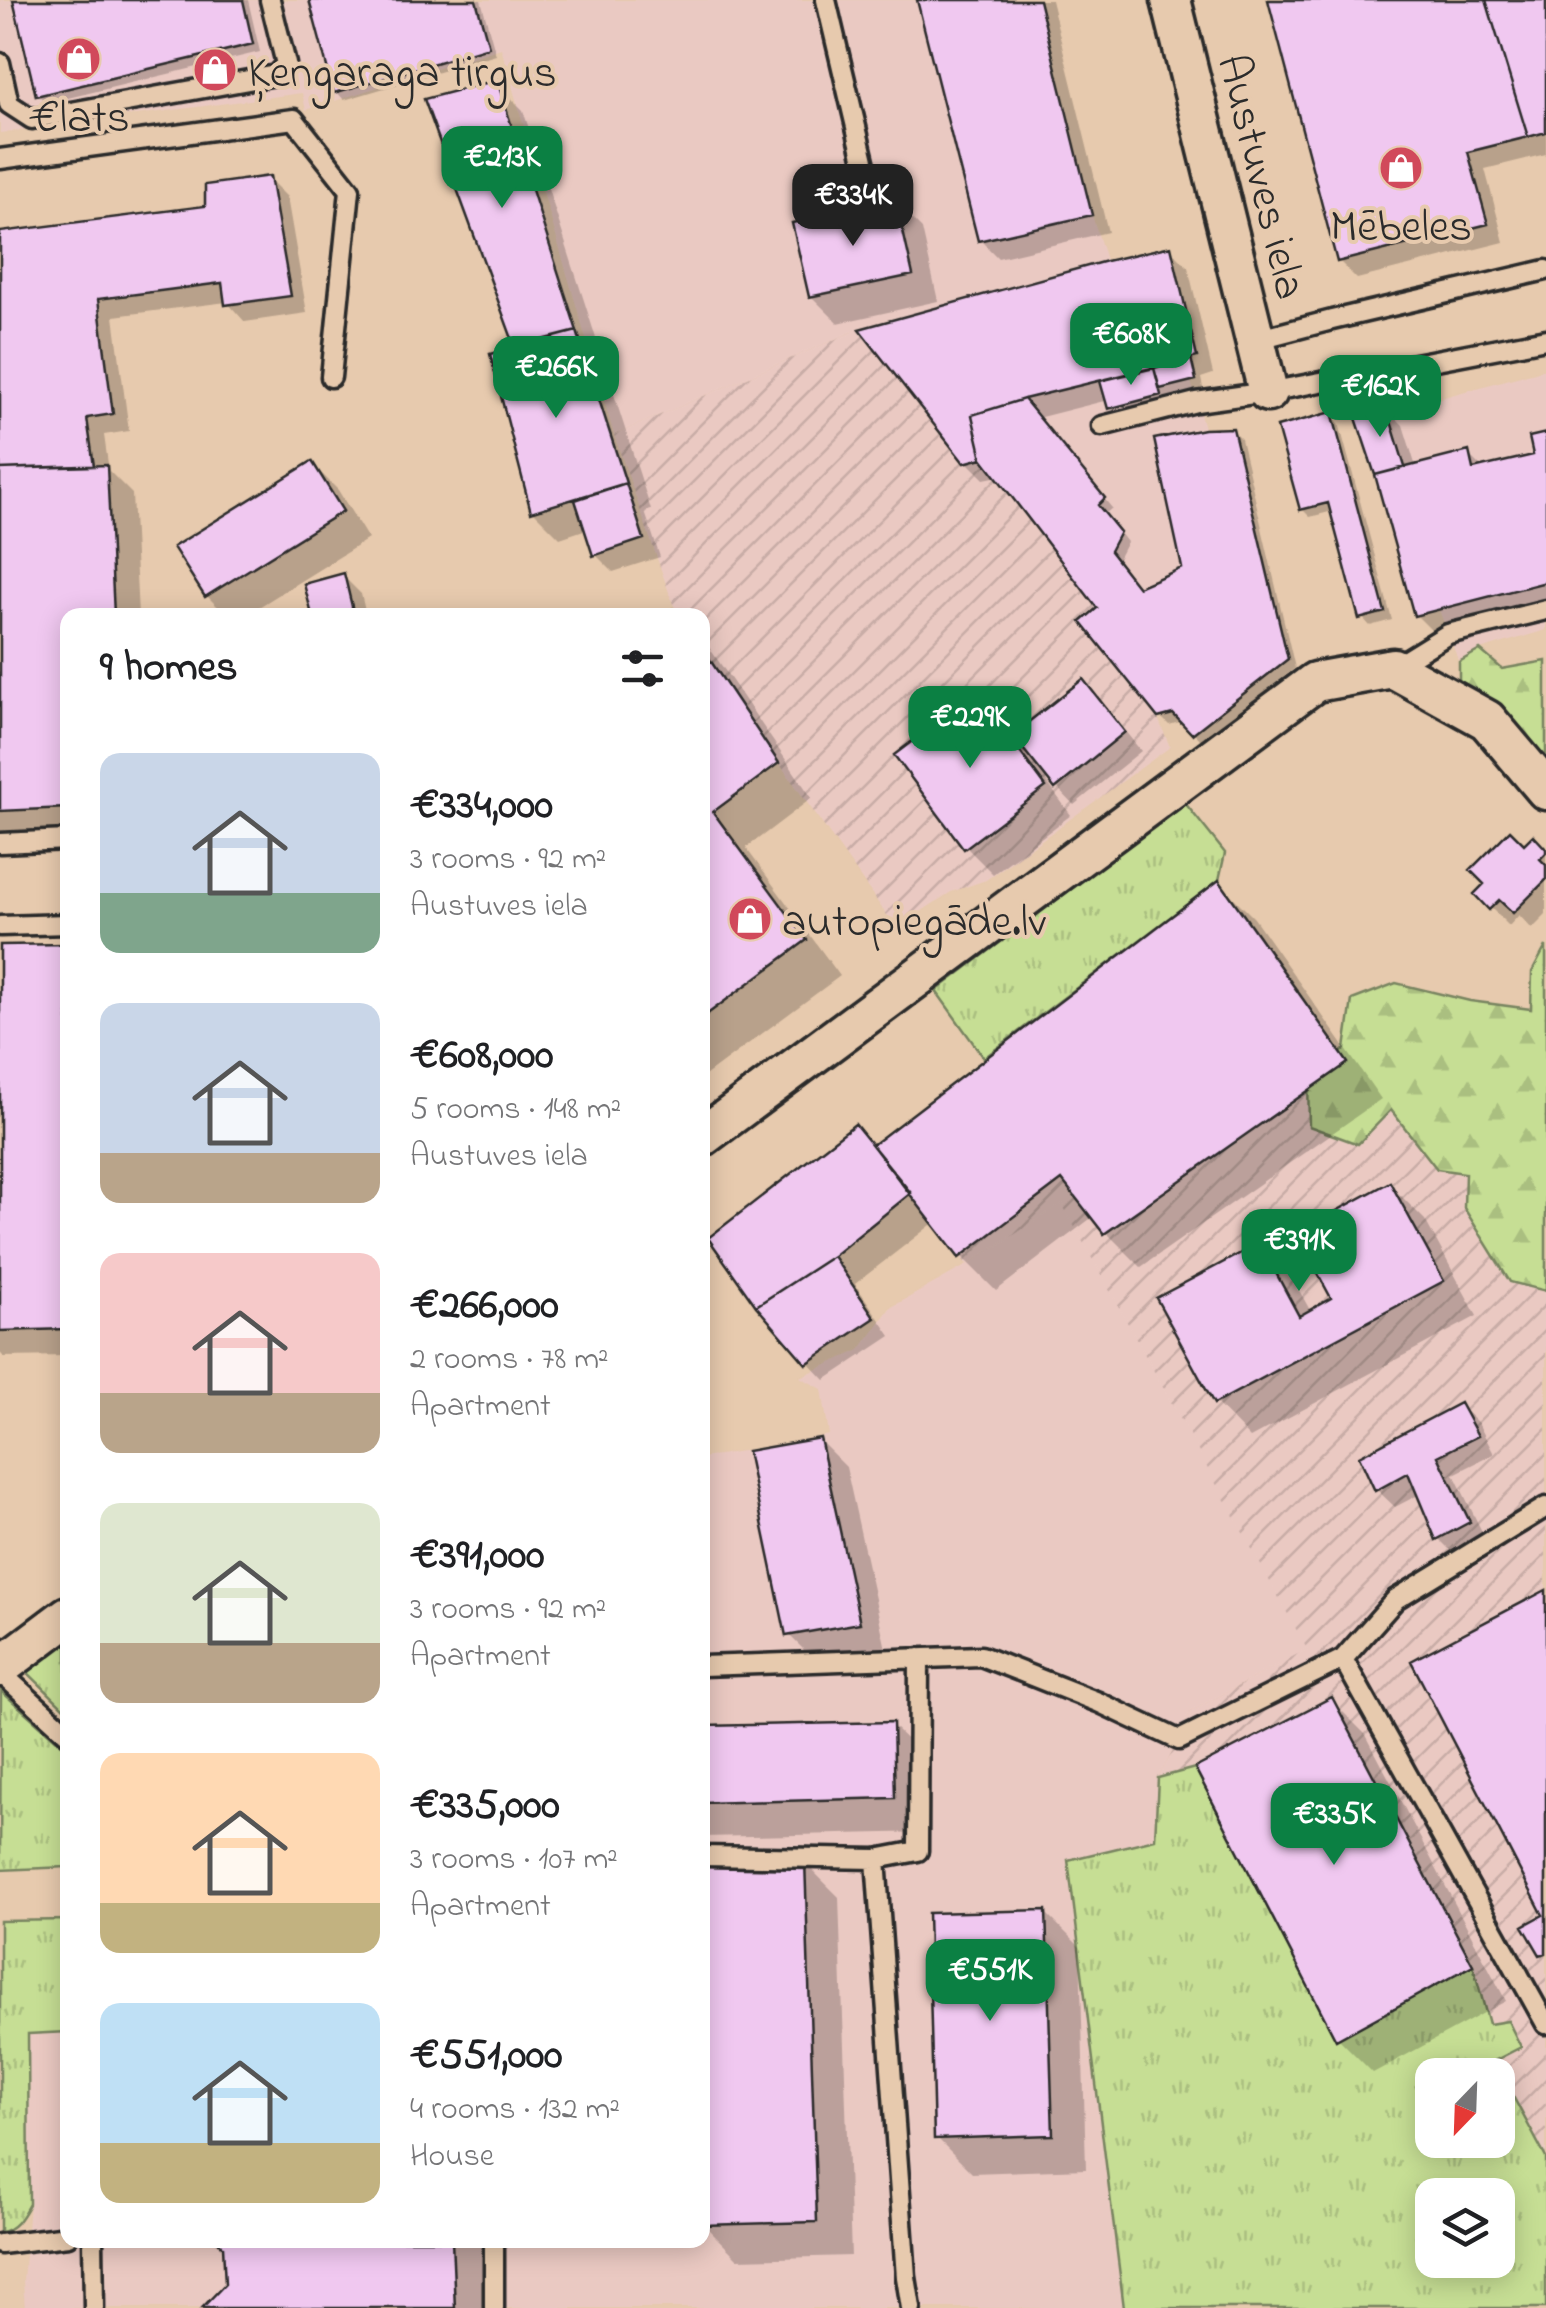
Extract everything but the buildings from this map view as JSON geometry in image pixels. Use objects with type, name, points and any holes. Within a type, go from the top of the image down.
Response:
[{"type":"street","name":"Austuves iela","points":[[1171,0],[1268,392]]},
{"type":"street","points":[[710,1131],[1315,682],[1393,668],[1487,720],[1546,790]]},
{"type":"street","points":[[0,1670],[60,1622]]},
{"type":"lane","points":[[0,63],[9,104],[32,119],[276,75],[286,64],[270,0]]},
{"type":"lane","points":[[826,0],[865,165]]},
{"type":"lane","points":[[0,159],[294,119],[350,190],[331,376]]},
{"type":"lane","points":[[1256,340],[1546,270]]},
{"type":"lane","points":[[1102,426],[1196,402],[1546,339]]},
{"type":"lane","points":[[1393,668],[1448,634],[1546,610]]},
{"type":"lane","points":[[0,842],[60,840]]},
{"type":"lane","points":[[0,926],[60,924]]},
{"type":"lane","points":[[710,1666],[981,1656],[1098,1702],[1179,1740],[1342,1659],[1396,1599],[1546,1507]]},
{"type":"lane","points":[[710,1856],[876,1859],[918,1852],[919,1658]]},
{"type":"lane","points":[[1342,1659],[1546,2024]]},
{"type":"lane","points":[[0,1670],[60,1726]]},
{"type":"lane","points":[[876,1859],[911,2308]]},
{"type":"lane","points":[[0,2244],[60,2237]]},
{"type":"lane","points":[[93,2248],[94,2308]]},
{"type":"lane","points":[[494,2248],[494,2308]]},
{"type":"shaded area","points":[[0,0],[917,0],[978,241],[1092,215],[1106,260],[1171,246],[1197,357],[1191,359],[1191,381],[1204,428],[1233,428],[1288,659],[1192,734],[1173,714],[1158,718],[1081,622],[1097,607],[982,459],[964,463],[859,329],[614,435],[501,48],[306,110],[302,93],[0,133]]},
{"type":"shaded area","points":[[859,329],[964,463],[982,458],[1097,608],[1081,623],[1158,718],[1170,747],[986,880],[951,892],[896,928],[710,659],[710,608],[676,608],[673,604],[614,435]]},
{"type":"shaded area","points":[[1546,369],[1546,630],[1480,650],[1459,662],[1439,610],[1414,616],[1354,412],[1422,403]]},
{"type":"shaded area","points":[[1219,880],[1348,1063],[1546,1142],[1546,2308],[1124,2308],[1068,1860],[1155,1838],[1158,1778],[1190,1712],[1307,1649],[1062,1204],[967,1265],[872,1145]]},
{"type":"shaded area","points":[[1062,1203],[1308,1649],[1190,1712],[1158,1778],[1155,1839],[1068,1860],[1124,2308],[25,2308],[28,2033],[60,2032],[60,2248],[710,2248],[710,1457],[829,1435],[822,1389],[800,1377],[860,1350],[890,1308],[967,1265]]},
{"type":"green space","points":[[1480,650],[1502,669],[1546,661],[1546,776],[1459,695],[1459,662]]},
{"type":"green space","points":[[1185,803],[1225,853],[1219,880],[984,1058],[936,991]]},
{"type":"green space","points":[[1546,946],[1546,1291],[1510,1282],[1464,1208],[1465,1173],[1437,1169],[1391,1110],[1358,1144],[1309,1126],[1308,1078],[1345,1049],[1352,1000],[1396,983],[1470,1001],[1531,1009],[1532,972]]},
{"type":"green space","points":[[60,1644],[60,1704],[25,1670]]},
{"type":"green space","points":[[1,1691],[60,1743],[60,1867],[0,1870]]},
{"type":"green space","points":[[1195,1768],[1336,2039],[1473,1965],[1489,2024],[1508,2021],[1521,2047],[1500,2058],[1415,2058],[1415,2158],[1515,2158],[1515,2100],[1546,2158],[1546,2308],[1124,2308],[1068,1860],[1155,1839],[1158,1778]]},
{"type":"green space","points":[[60,1920],[60,2032],[28,2034],[29,2204],[14,2225],[0,2232],[0,1921]]},
{"type":"place","name":"€lats","points":[[79,59]]},
{"type":"place","name":"Ķengaraga tirgus","points":[[215,70]]},
{"type":"place","name":"Mēbeles","points":[[1401,168]]},
{"type":"place","name":"autopiegāde.lv","points":[[750,919]]}]
